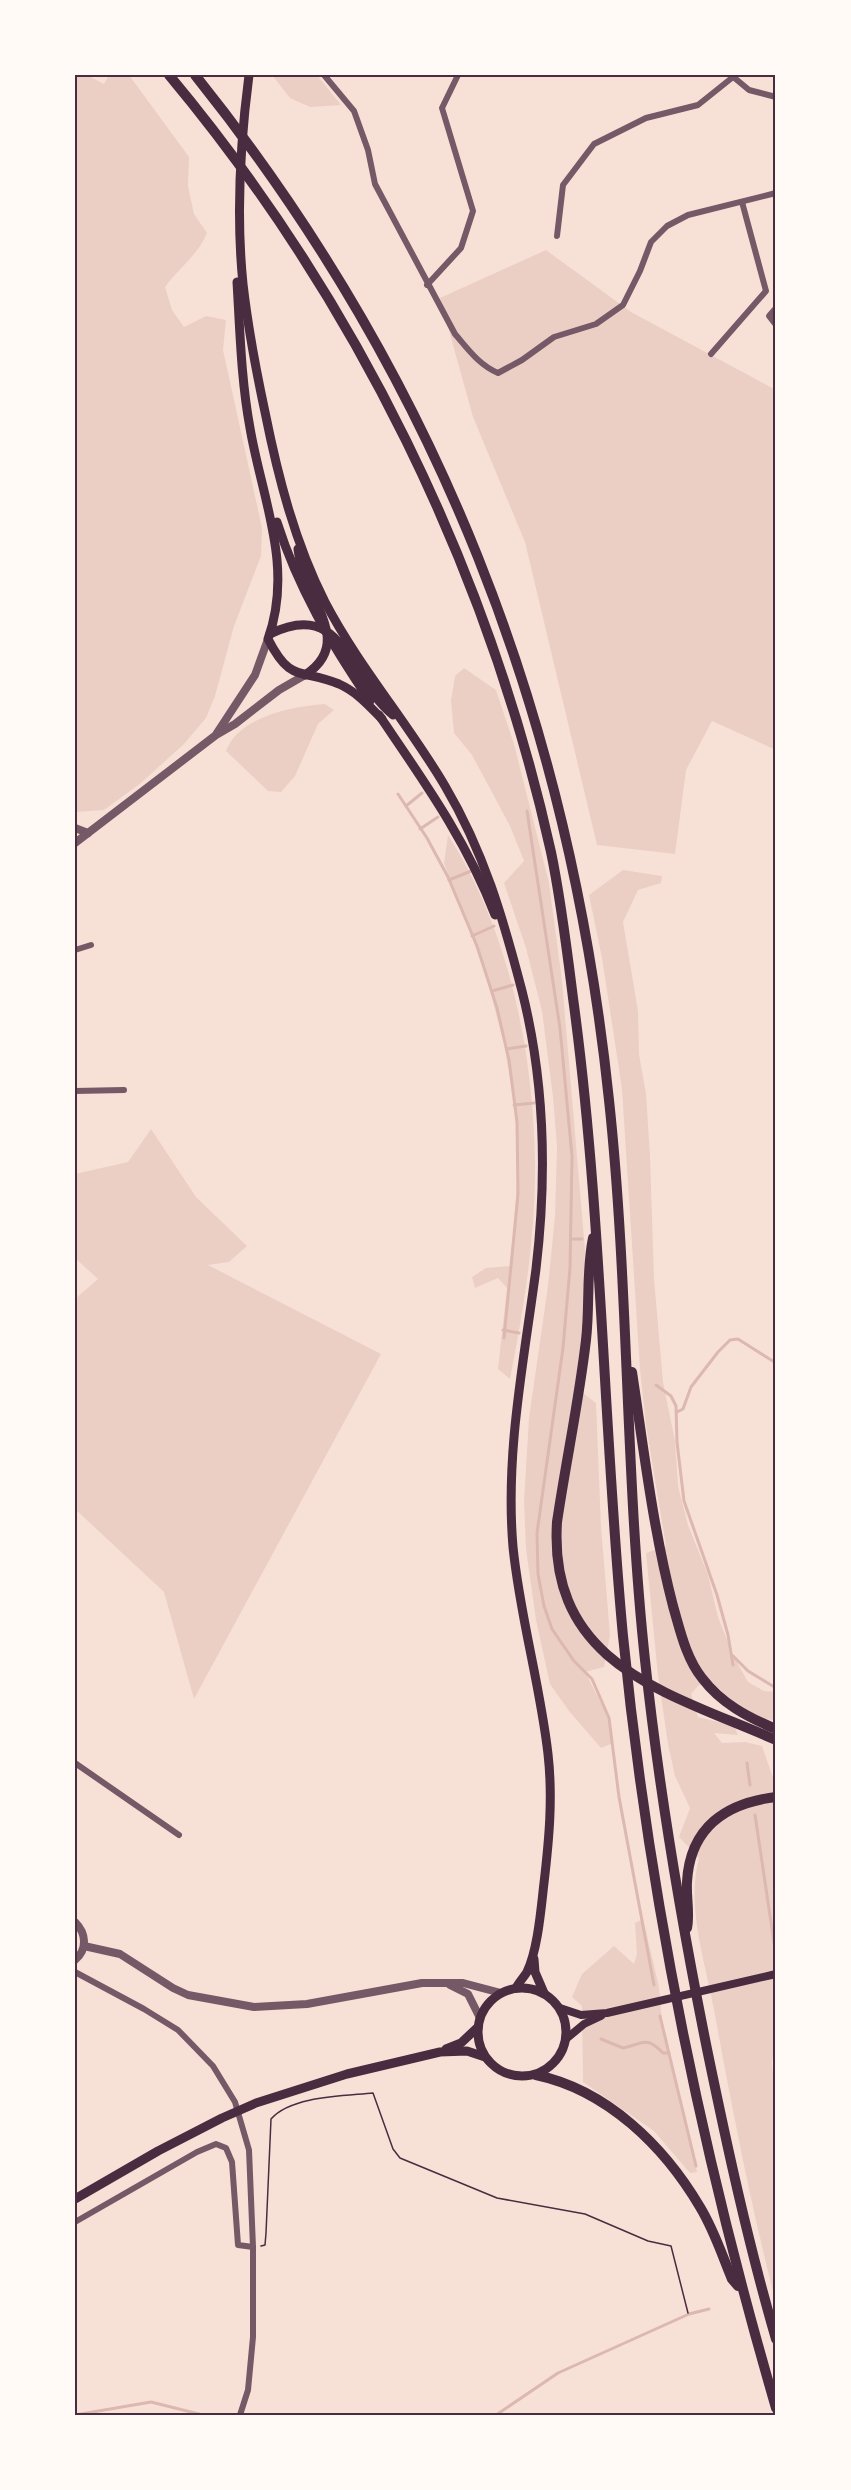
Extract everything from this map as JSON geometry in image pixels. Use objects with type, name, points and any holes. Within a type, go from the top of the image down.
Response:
[{"type":"highway","points":[[169,75],[224,144],[319,283],[355,344],[416,459],[475,600],[520,734],[552,856],[580,1045],[595,1223],[616,1557],[640,1781],[679,2020],[714,2180],[742,2291],[776,2408]]},
{"type":"highway","points":[[195,75],[289,202],[338,278],[382,353],[447,481],[493,592],[519,666],[542,738],[567,835],[595,986],[611,1118],[625,1330],[628,1449],[645,1657],[659,1774],[685,1941],[733,2178],[776,2339]]},
{"type":"highway","points":[[595,1223],[590,1254],[590,1293],[581,1381],[560,1501],[556,1545],[563,1590],[573,1612],[594,1644],[621,1668],[670,1694],[776,1740]]},
{"type":"highway","points":[[625,1330],[656,1534],[682,1639],[700,1676],[712,1691],[727,1705],[776,1729]]},
{"type":"highway","points":[[685,1941],[688,1923],[687,1879],[692,1856],[705,1829],[735,1806],[747,1801],[776,1797]]},
{"type":"highway","points":[[536,2074],[568,2083],[590,2095],[622,2117],[661,2153],[701,2208],[732,2279],[742,2291]]},
{"type":"main road","points":[[243,75],[236,150],[240,338],[242,378],[250,430],[280,569],[278,598],[269,636],[286,667],[337,684],[357,694],[382,719]]},
{"type":"main road","points":[[249,75],[242,142],[237,236],[249,335],[271,442],[292,518],[328,608],[446,787],[477,845],[492,883],[531,1031],[541,1104],[543,1152],[541,1220],[516,1408],[511,1482],[513,1547],[517,1581],[540,1696],[551,1789],[549,1840],[534,1947],[527,1972],[516,1988]]},
{"type":"main road","points":[[240,338],[250,402],[273,508],[298,581],[341,659],[459,836],[475,866],[508,944]]},
{"type":"main road","points":[[292,518],[302,571],[326,622],[327,650],[320,663],[305,675]]},
{"type":"main road","points":[[269,636],[286,626],[302,623],[315,624],[339,642],[368,687],[387,710],[403,722]]},
{"type":"main road","points":[[534,1947],[535,1972],[544,1993]]},
{"type":"main road","points":[[75,2199],[158,2151],[256,2103],[347,2074],[440,2052],[461,2043],[479,2023],[488,2003],[501,1993],[516,1988],[530,1988],[544,1993],[560,2008],[581,2015],[607,2013],[776,1974]]},
{"type":"main road","points":[[479,2023],[479,2043],[486,2057],[499,2070],[508,2074],[526,2076],[536,2074],[552,2065],[559,2057],[566,2039],[566,2023],[560,2008]]},
{"type":"main road","points":[[566,2039],[584,2024],[607,2013]]},
{"type":"main road","points":[[440,2052],[467,2051],[486,2057]]},
{"type":"street","points":[[324,75],[354,111],[363,132],[375,184],[427,285],[461,341],[473,356],[488,369],[498,373],[522,360],[554,337],[596,324],[623,304],[640,271],[651,242],[667,226],[688,215],[776,194]]},
{"type":"street","points":[[427,285],[461,248],[473,211],[442,108],[458,75]]},
{"type":"street","points":[[557,236],[563,185],[594,144],[646,118],[698,105],[732,76],[749,90],[776,97]]},
{"type":"street","points":[[711,354],[766,291],[742,202]]},
{"type":"street","points":[[776,308],[769,316],[776,325]]},
{"type":"street","points":[[216,735],[255,675],[269,636]]},
{"type":"street","points":[[75,843],[216,735],[235,724],[279,690],[305,675]]},
{"type":"street","points":[[75,828],[88,833]]},
{"type":"street","points":[[75,950],[91,945]]},
{"type":"street","points":[[75,1091],[124,1090]]},
{"type":"street","points":[[75,1763],[179,1835]]},
{"type":"street","points":[[75,1922],[81,1928],[84,1946],[75,1960]]},
{"type":"street","points":[[84,1946],[120,1954],[188,1995],[254,2007],[307,2004],[396,1987],[443,1982],[463,1983],[501,1993]]},
{"type":"street","points":[[75,1972],[178,2030],[213,2066],[235,2102],[249,2150],[254,2247],[254,2337],[248,2390],[240,2415]]},
{"type":"street","points":[[443,1982],[468,1994],[479,2023]]},
{"type":"street","points":[[75,2222],[197,2152],[216,2144],[226,2148],[232,2162],[238,2245],[254,2247]]},
{"type":"path","points":[[254,2247],[265,2245],[267,2233],[271,2119],[276,2112],[311,2100],[373,2092],[393,2149],[400,2158],[497,2198],[585,2214],[648,2241],[671,2246],[688,2313]]},
{"type":"shaded area","points":[[75,75],[87,75],[104,84],[109,75],[129,75],[189,157],[188,186],[194,214],[207,233],[193,255],[165,287],[172,310],[184,327],[206,316],[226,320],[223,350],[262,528],[261,556],[234,626],[215,696],[206,718],[184,744],[141,783],[104,810],[76,812]]},
{"type":"shaded area","points":[[272,75],[317,75],[341,105],[310,107],[290,98]]},
{"type":"shaded area","points":[[546,250],[631,312],[776,390],[776,750],[712,721],[686,770],[675,854],[597,845],[525,542],[473,417],[440,298]]},
{"type":"shaded area","points":[[464,668],[496,690],[514,744],[549,883],[562,981],[585,1250],[582,1332],[575,1387],[596,1403],[601,1527],[610,1635],[604,1667],[585,1672],[607,1715],[613,1743],[601,1748],[569,1711],[550,1684],[536,1620],[526,1549],[524,1501],[529,1418],[548,1286],[555,1216],[557,1147],[542,1011],[526,948],[504,883],[524,861],[510,826],[472,755],[454,733],[451,701],[455,676]]},
{"type":"shaded area","points":[[325,704],[334,710],[318,724],[295,776],[281,792],[268,791],[226,751],[232,739],[254,722],[298,707]]},
{"type":"shaded area","points":[[448,835],[487,910],[502,950],[523,1034],[529,1077],[535,1189],[524,1298],[510,1379],[498,1369],[507,1288],[498,1278],[475,1288],[472,1277],[486,1268],[511,1266],[519,1152],[513,1095],[504,1044],[486,975],[444,863]]},
{"type":"shaded area","points":[[623,870],[662,876],[661,883],[638,890],[623,922],[638,1011],[639,1054],[646,1094],[650,1156],[654,1279],[663,1382],[675,1441],[678,1486],[688,1525],[708,1575],[718,1617],[733,1655],[748,1682],[764,1691],[776,1692],[776,1721],[750,1712],[713,1683],[699,1685],[691,1694],[698,1717],[734,1726],[738,1735],[714,1733],[722,1743],[745,1742],[762,1746],[776,1786],[776,2036],[772,2063],[776,2102],[776,2303],[742,2157],[698,1934],[695,1896],[699,1858],[679,1837],[690,1808],[675,1776],[658,1676],[646,1553],[666,1546],[646,1425],[640,1369],[622,1089],[602,958],[589,895]]},
{"type":"shaded area","points":[[151,1129],[196,1197],[247,1246],[229,1262],[208,1265],[381,1354],[194,1699],[164,1592],[75,1509],[75,1299],[98,1279],[75,1258],[75,1174],[128,1162]]},
{"type":"shaded area","points":[[643,1919],[659,1987],[662,2022],[697,2172],[690,2173],[654,2131],[583,2082],[582,2006],[572,1997],[582,1974],[614,1946],[634,1964],[637,1954],[635,1923]]},
{"type":"waterway","points":[[406,806],[422,793]]},
{"type":"waterway","points":[[398,794],[427,838],[448,877],[477,946],[497,1008],[509,1060],[517,1122],[518,1194],[504,1338]]},
{"type":"waterway","points":[[527,811],[560,1028],[572,1156],[570,1268],[563,1348],[537,1533],[538,1574],[544,1606],[552,1629],[574,1661],[592,1679],[609,1718],[619,1797],[654,1985]]},
{"type":"waterway","points":[[420,829],[438,817]]},
{"type":"waterway","points":[[449,880],[471,871]]},
{"type":"waterway","points":[[472,936],[494,926]]},
{"type":"waterway","points":[[492,991],[513,985]]},
{"type":"waterway","points":[[507,1049],[526,1046]]},
{"type":"waterway","points":[[514,1105],[534,1103]]},
{"type":"waterway","points":[[571,1239],[582,1239]]},
{"type":"waterway","points":[[503,1330],[519,1333]]},
{"type":"waterway","points":[[677,1412],[683,1409],[691,1387],[730,1340],[738,1339],[776,1363]]},
{"type":"waterway","points":[[656,1385],[671,1396],[676,1406],[677,1442],[684,1501],[717,1595],[728,1635],[733,1665]]},
{"type":"waterway","points":[[732,1655],[748,1671],[776,1688]]},
{"type":"waterway","points":[[747,1763],[750,1785]]},
{"type":"waterway","points":[[755,1815],[775,1949]]},
{"type":"waterway","points":[[660,2016],[696,2166]]},
{"type":"waterway","points":[[601,2039],[623,2048],[648,2042],[663,2053],[669,2053]]},
{"type":"waterway","points":[[496,2415],[558,2373],[689,2314],[709,2309]]},
{"type":"waterway","points":[[75,2415],[151,2402],[203,2415]]}]
